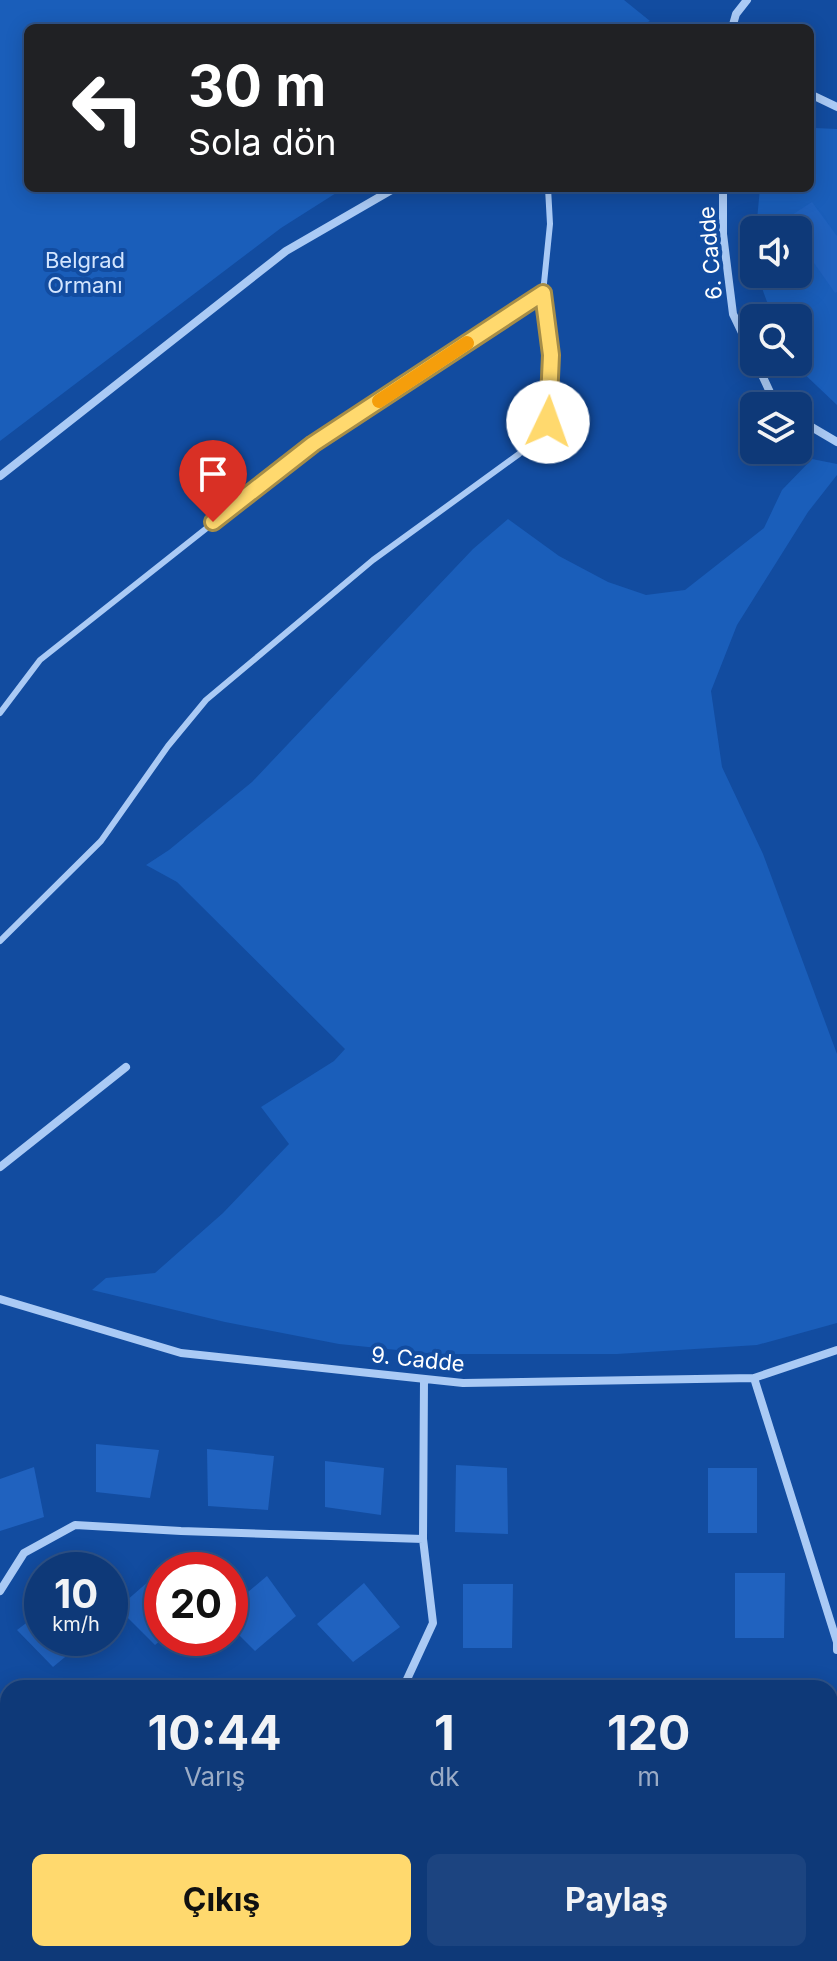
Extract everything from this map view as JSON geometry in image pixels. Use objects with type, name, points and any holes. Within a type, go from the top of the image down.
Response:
[{"type":"street","points":[[733,24],[736,14],[747,0]]},
{"type":"street","points":[[814,96],[837,107]]},
{"type":"street","points":[[0,476],[286,251],[388,192]]},
{"type":"street","name":"6. Cadde","points":[[723,192],[723,234],[733,314],[740,329]]},
{"type":"street","points":[[812,427],[837,442]]},
{"type":"street","points":[[0,1167],[126,1067]]},
{"type":"street","name":"9. Cadde","points":[[0,1299],[181,1353],[463,1383],[754,1378],[837,1350]]},
{"type":"street","points":[[754,1378],[837,1650]]},
{"type":"street","points":[[407,1680],[433,1623],[423,1539],[424,1379]]},
{"type":"street","points":[[0,1591],[24,1553],[75,1525],[423,1539]]},
{"type":"lane","points":[[0,941],[101,841],[168,746],[206,700],[373,560],[519,454],[548,422],[551,355],[543,293],[550,224],[548,192]]},
{"type":"lane","points":[[0,713],[40,660],[313,444],[543,293]]},
{"type":"green space","name":"Belgrad Ormanı","points":[[0,0],[624,0],[650,21],[644,24],[24,24],[24,192],[338,192],[281,228],[0,441]]},
{"type":"green space","points":[[814,128],[837,129],[837,405],[806,376],[812,376],[812,304],[768,304],[762,288],[812,288],[812,216],[757,216],[760,192],[814,192]]},
{"type":"green space","points":[[812,459],[837,464],[837,475],[808,512],[737,625],[711,691],[722,767],[763,854],[837,1054],[837,1323],[757,1345],[617,1354],[436,1354],[339,1344],[225,1322],[92,1290],[106,1278],[155,1273],[223,1213],[289,1144],[261,1107],[334,1061],[345,1049],[177,882],[146,865],[252,782],[473,549],[508,519],[559,556],[608,582],[646,595],[685,590],[764,528],[782,490],[807,464],[812,464]]},
{"type":"building","points":[[812,202],[837,236],[837,292],[812,260],[812,216],[790,216]]},
{"type":"building","points":[[96,1444],[159,1450],[150,1498],[96,1492]]},
{"type":"building","points":[[207,1449],[274,1456],[268,1510],[208,1506]]},
{"type":"building","points":[[325,1461],[384,1468],[381,1515],[325,1507]]},
{"type":"building","points":[[456,1465],[507,1468],[508,1534],[455,1532]]},
{"type":"building","points":[[34,1467],[44,1517],[0,1531],[0,1479]]},
{"type":"building","points":[[708,1468],[757,1468],[757,1533],[708,1533]]},
{"type":"building","points":[[735,1573],[785,1573],[784,1638],[735,1638]]},
{"type":"building","points":[[267,1576],[296,1616],[255,1651],[248,1644],[248,1592]]},
{"type":"building","points":[[364,1583],[400,1627],[353,1662],[317,1624]]},
{"type":"building","points":[[463,1584],[513,1584],[512,1648],[463,1648]]},
{"type":"building","points":[[144,1585],[144,1634],[128,1618],[128,1599]]},
{"type":"building","points":[[24,1625],[24,1637],[17,1630]]},
{"type":"building","points":[[42,1656],[66,1656],[53,1667]]},
{"type":"slow traffic","points":[[379,401],[467,343]]},
{"type":"route","points":[[213,522],[313,444],[543,293],[551,355],[548,422]]}]
